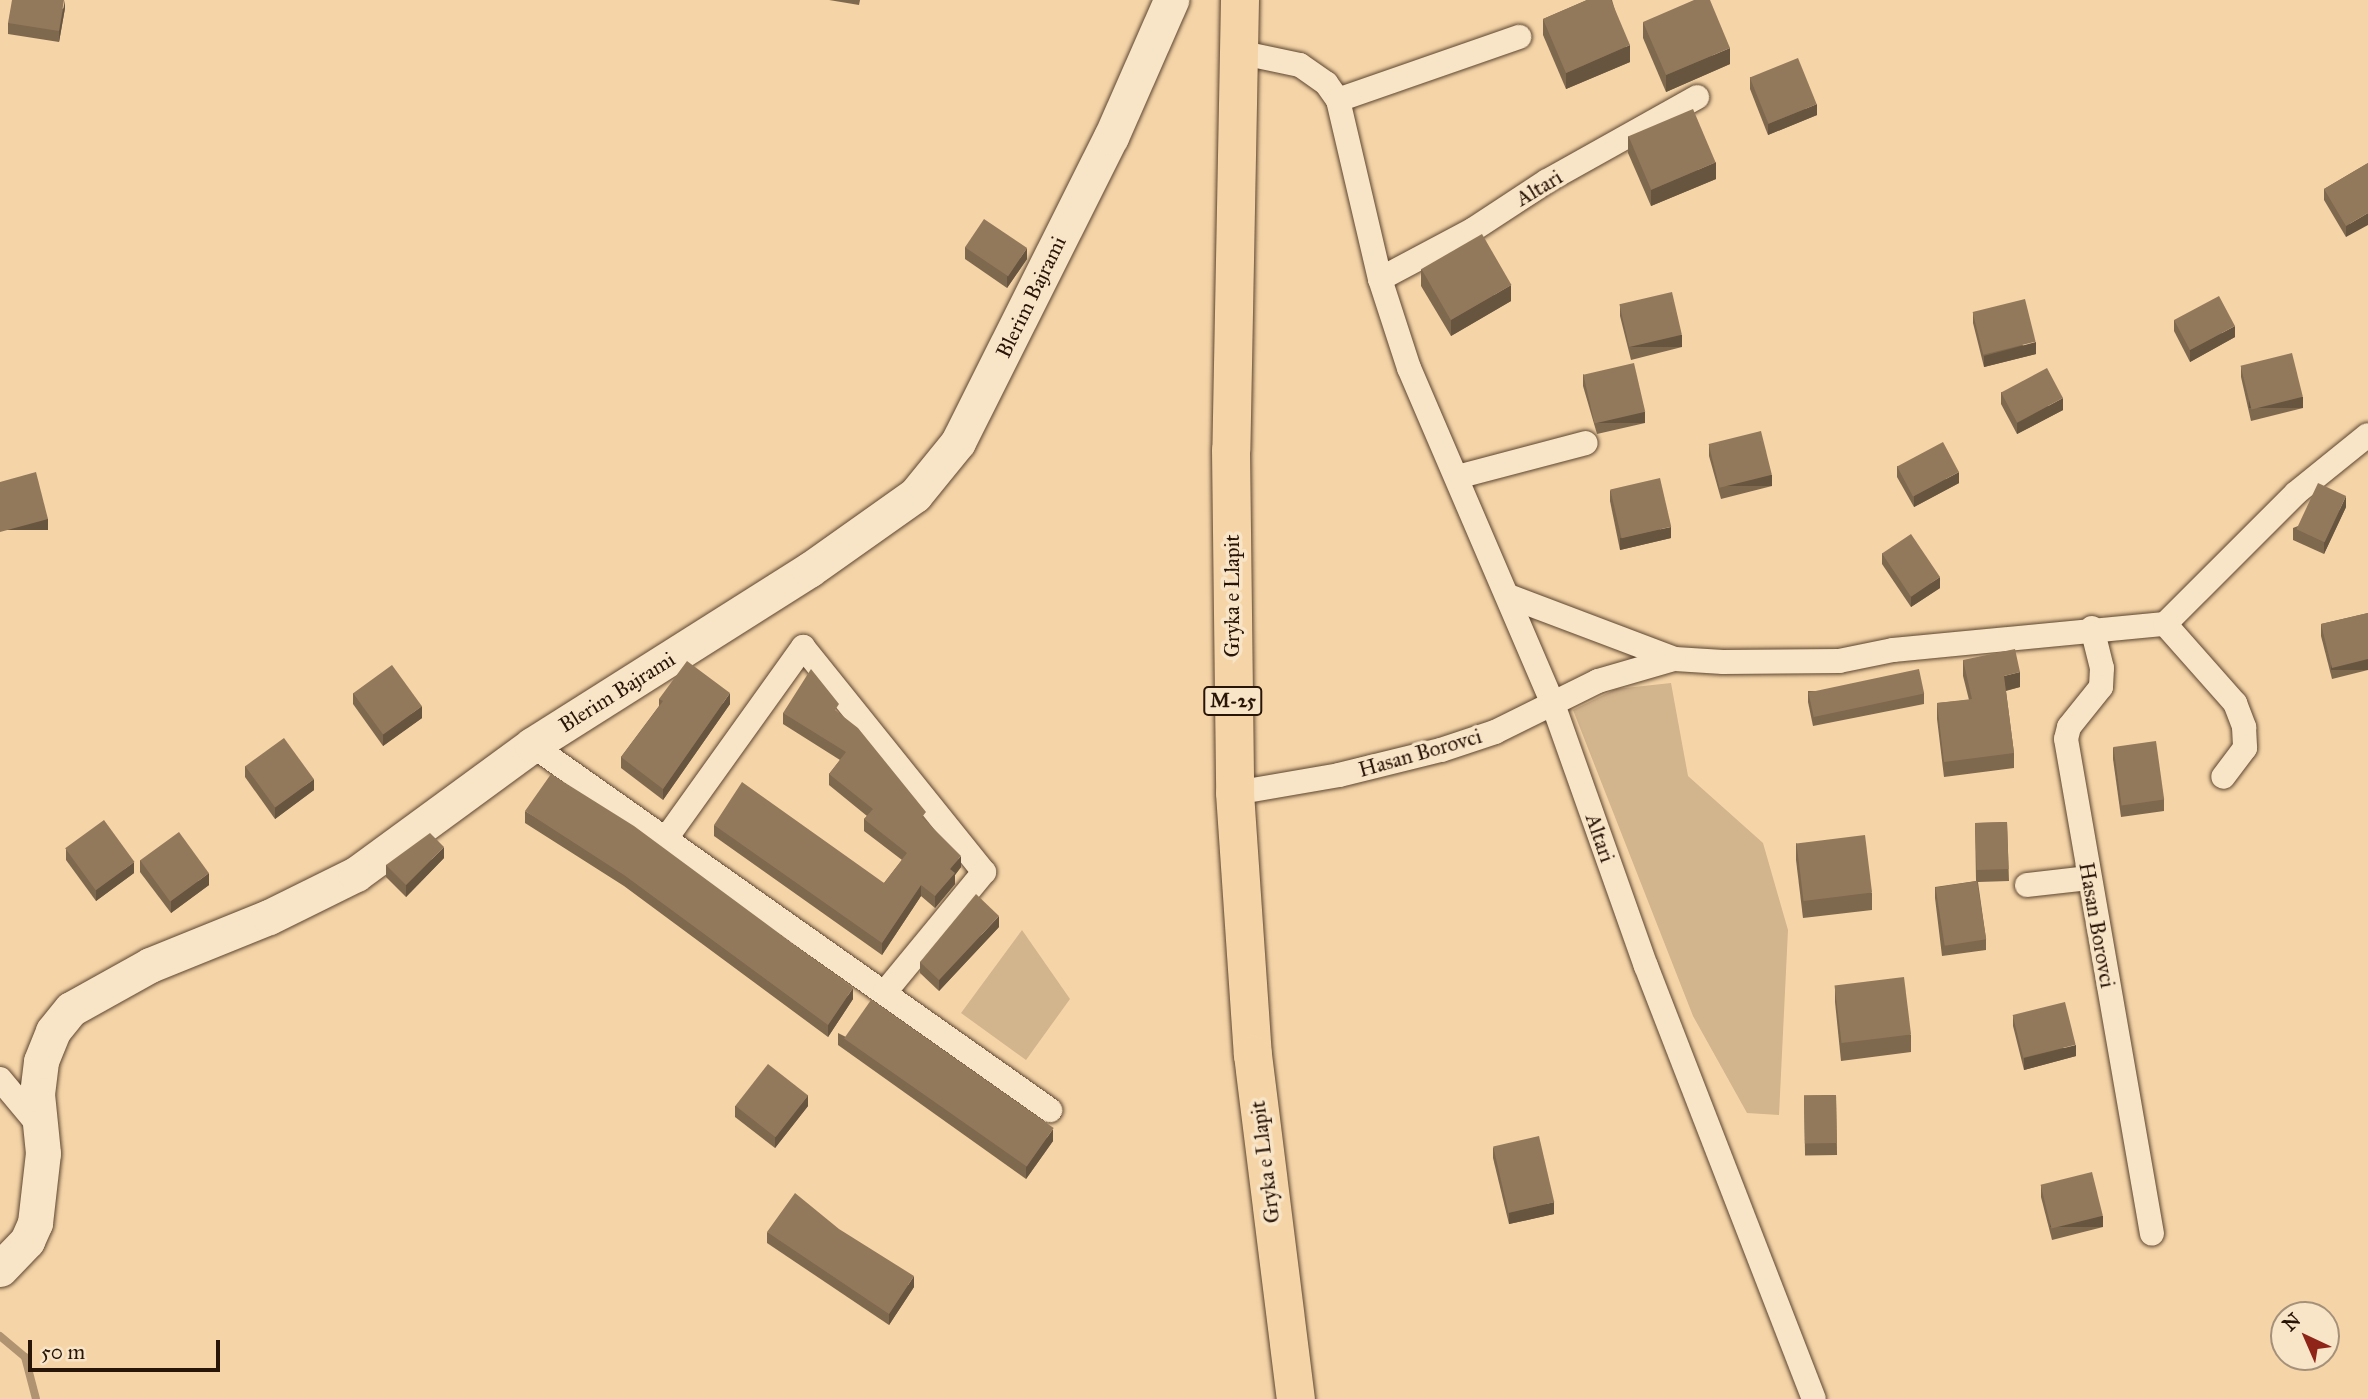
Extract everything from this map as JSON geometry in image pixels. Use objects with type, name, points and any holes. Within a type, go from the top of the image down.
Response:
[{"type":"main road","name":"Gryka e Llapit","points":[[1240,0],[1231,450],[1235,793],[1253,1055],[1296,1399]]},
{"type":"street","name":"Blerim Bajrami","points":[[0,1269],[27,1241],[35,1223],[43,1153],[37,1094],[41,1061],[53,1031],[71,1009],[150,965],[270,917],[356,874],[533,745],[884,519],[941,467],[964,431],[1111,137],[1171,0]]},
{"type":"street","points":[[1238,52],[1300,65],[1326,83],[1338,100],[1519,37]]},
{"type":"street","name":"Altari","points":[[1380,279],[1474,229],[1548,181],[1697,97]]},
{"type":"street","name":"Altari","points":[[1338,100],[1380,279],[1409,368],[1511,597],[1553,704],[1646,966],[1814,1399]]},
{"type":"street","points":[[2223,777],[2245,748],[2244,727],[2235,704],[2165,624],[2287,501],[2368,435]]},
{"type":"street","points":[[1457,477],[1586,443]]},
{"type":"street","name":"Hasan Borovci","points":[[1511,597],[1675,659],[1786,664],[1839,661],[1893,650],[2023,640],[2092,628],[2165,624]]},
{"type":"street","name":"Hasan Borovci","points":[[2092,628],[2102,668],[2101,687],[2069,727],[2066,739],[2088,878],[2152,1234]]},
{"type":"street","points":[[667,837],[803,648],[984,872],[886,991]]},
{"type":"street","name":"Hasan Borovci","points":[[1235,793],[1339,775],[1441,750],[1495,732],[1598,681],[1675,659]]},
{"type":"street","points":[[533,745],[886,991],[1050,1110]]},
{"type":"street","points":[[2027,885],[2088,878]]},
{"type":"street","points":[[0,1079],[40,1127]]},
{"type":"shaded area","points":[[1671,683],[1688,776],[1763,843],[1788,930],[1779,1115],[1747,1113],[1693,1016],[1573,710],[1616,689]]},
{"type":"shaded area","points":[[1022,930],[1070,999],[1026,1060],[961,1013]]},
{"type":"building","points":[[12,0],[64,0],[59,31],[8,23]]},
{"type":"building","points":[[1587,0],[1611,0],[1630,45],[1566,73],[1543,19]]},
{"type":"building","points":[[1694,0],[1710,0],[1730,48],[1666,75],[1643,22]]},
{"type":"building","points":[[1798,58],[1817,104],[1769,124],[1750,77]]},
{"type":"building","points":[[1693,109],[1716,162],[1651,190],[1629,136]]},
{"type":"building","points":[[2368,163],[2368,213],[2346,226],[2324,189]]},
{"type":"building","points":[[984,219],[1027,248],[1008,276],[965,247]]},
{"type":"building","points":[[1482,234],[1512,285],[1451,320],[1421,269]]},
{"type":"building","points":[[1672,292],[1682,335],[1629,347],[1619,304]]},
{"type":"building","points":[[2219,296],[2235,326],[2190,350],[2174,320]]},
{"type":"building","points":[[2025,299],[2036,342],[1983,355],[1973,312]]},
{"type":"building","points":[[2292,353],[2303,397],[2251,409],[2241,366]]},
{"type":"building","points":[[1634,363],[1645,412],[1595,423],[1583,375]]},
{"type":"building","points":[[2047,368],[2063,398],[2017,422],[2001,392]]},
{"type":"building","points":[[1761,431],[1772,475],[1719,488],[1709,444]]},
{"type":"building","points":[[1943,442],[1959,472],[1913,496],[1897,466]]},
{"type":"building","points":[[36,472],[48,519],[0,532],[0,482]]},
{"type":"building","points":[[1660,478],[1671,527],[1622,538],[1610,489]]},
{"type":"building","points":[[2318,483],[2346,496],[2325,542],[2296,529]]},
{"type":"building","points":[[1911,534],[1940,577],[1911,597],[1882,554]]},
{"type":"building","points":[[2368,613],[2368,659],[2332,668],[2321,624]]},
{"type":"building","points":[[2015,649],[2020,672],[2004,676],[2014,753],[1944,762],[1937,703],[1972,699],[1963,660]]},
{"type":"building","points":[[687,661],[730,693],[663,789],[621,757],[663,701],[659,699]]},
{"type":"building","points":[[392,665],[422,706],[383,734],[353,693]]},
{"type":"building","points":[[811,669],[839,704],[835,710],[858,728],[926,812],[922,817],[961,856],[950,869],[955,873],[935,896],[921,885],[882,943],[714,825],[742,782],[884,883],[907,853],[864,819],[873,809],[829,774],[846,752],[783,713]]},
{"type":"building","points":[[1919,669],[1924,693],[1814,717],[1808,692]]},
{"type":"building","points":[[284,738],[314,779],[275,807],[245,766]]},
{"type":"building","points":[[2156,741],[2164,799],[2122,805],[2113,747]]},
{"type":"building","points":[[551,774],[634,826],[853,988],[828,1025],[624,875],[525,811]]},
{"type":"building","points":[[104,820],[135,862],[96,890],[65,848]]},
{"type":"building","points":[[2007,822],[2009,869],[1977,870],[1975,823]]},
{"type":"building","points":[[179,832],[209,873],[170,901],[140,860]]},
{"type":"building","points":[[430,833],[444,847],[406,885],[386,865]]},
{"type":"building","points":[[1865,835],[1872,893],[1804,901],[1797,843]]},
{"type":"building","points":[[1977,881],[1986,939],[1945,946],[1936,888]]},
{"type":"building","points":[[976,894],[999,916],[939,980],[920,962]]},
{"type":"building","points":[[1904,977],[1911,1035],[1842,1043],[1835,986]]},
{"type":"building","points":[[871,1000],[1054,1128],[1027,1166],[844,1039]]},
{"type":"building","points":[[2065,1002],[2076,1045],[2023,1058],[2013,1015]]},
{"type":"building","points":[[768,1064],[808,1095],[776,1137],[735,1106]]},
{"type":"building","points":[[1836,1095],[1837,1143],[1805,1144],[1804,1096]]},
{"type":"building","points":[[1539,1136],[1554,1202],[1509,1213],[1493,1147]]},
{"type":"building","points":[[2092,1172],[2103,1216],[2051,1228],[2041,1185]]},
{"type":"building","points":[[795,1193],[839,1229],[914,1276],[889,1314],[767,1232]]},
{"type":"waterway","points":[[0,1336],[25,1357],[36,1399]]}]
